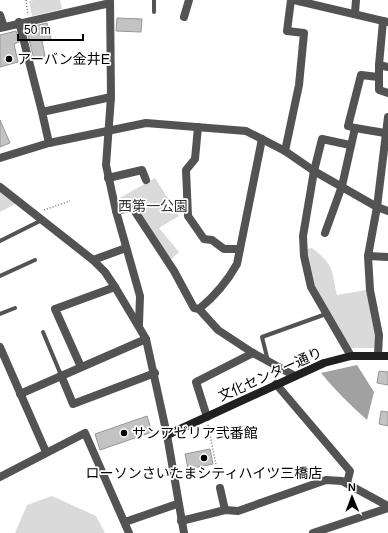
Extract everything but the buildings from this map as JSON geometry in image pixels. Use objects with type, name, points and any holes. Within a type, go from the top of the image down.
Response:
[{"type":"street","points":[[184,17],[189,0]]},
{"type":"street","points":[[285,151],[299,85],[304,33],[287,30],[291,0]]},
{"type":"street","points":[[294,0],[319,2],[386,21],[378,77],[379,90],[388,93]]},
{"type":"street","points":[[355,13],[356,0]]},
{"type":"street","points":[[0,15],[2,27],[110,2],[111,97],[106,165],[116,211],[140,296],[139,324]]},
{"type":"street","points":[[19,22],[49,143]]},
{"type":"street","points":[[379,65],[388,67]]},
{"type":"street","points":[[378,77],[361,75],[348,126],[385,133]]},
{"type":"street","points":[[42,112],[111,97]]},
{"type":"street","points":[[378,355],[379,335],[370,290],[368,256],[377,207],[388,117]]},
{"type":"street","points":[[0,158],[49,143],[146,123],[246,131],[285,151],[314,171],[377,207],[388,211]]},
{"type":"street","points":[[198,127],[195,159],[186,170],[188,216],[204,239],[212,240],[224,249],[240,249]]},
{"type":"street","points":[[325,234],[342,186],[355,128]]},
{"type":"street","points":[[199,309],[214,296],[228,280],[237,264],[262,139]]},
{"type":"street","points":[[350,145],[322,139],[314,171],[303,236],[304,256],[311,287],[351,356]]},
{"type":"street","points":[[108,178],[142,170],[146,180]]},
{"type":"street","points":[[0,187],[93,260],[105,272],[139,324],[146,338],[155,373],[167,435],[177,504],[184,533]]},
{"type":"street","points":[[116,211],[132,207],[174,272],[194,308],[199,309],[218,330],[253,353],[295,376]]},
{"type":"street","points":[[93,260],[126,248]]},
{"type":"street","points":[[368,256],[388,257]]},
{"type":"street","points":[[81,367],[55,309],[115,287]]},
{"type":"street","points":[[20,394],[146,338]]},
{"type":"street","points":[[0,347],[46,452]]},
{"type":"street","points":[[207,418],[196,382],[253,353]]},
{"type":"street","name":"文化センター通り","points":[[167,435],[207,418],[276,384],[324,363],[351,356],[388,356]]},
{"type":"street","points":[[61,375],[73,404],[155,373]]},
{"type":"street","points":[[276,384],[350,471],[347,483]]},
{"type":"street","points":[[0,477],[85,433],[126,522],[129,533]]},
{"type":"street","points":[[181,521],[226,510],[238,511],[326,480],[342,481],[347,483],[388,507]]},
{"type":"street","points":[[220,488],[226,510]]},
{"type":"street","points":[[126,522],[177,504]]},
{"type":"street","points":[[314,533],[388,507]]},
{"type":"lane","points":[[154,0],[154,12]]},
{"type":"lane","points":[[0,241],[42,220]]},
{"type":"lane","points":[[0,276],[35,260]]},
{"type":"lane","points":[[0,314],[15,308]]},
{"type":"lane","points":[[268,361],[262,336],[327,314]]},
{"type":"lane","points":[[44,332],[61,375]]},
{"type":"path","points":[[26,0],[29,20]]},
{"type":"path","points":[[34,214],[70,201]]},
{"type":"path","points":[[207,418],[220,488]]},
{"type":"green space","points":[[60,0],[62,9],[32,16],[29,1]]},
{"type":"green space","name":"西第一公園","points":[[155,178],[179,216],[159,228],[179,252],[169,261],[133,205],[120,208],[118,199]]},
{"type":"green space","points":[[0,190],[17,203],[0,212]]},
{"type":"green space","points":[[312,248],[325,259],[331,268],[337,295],[366,290],[377,336],[376,348],[351,348],[315,286],[306,249]]},
{"type":"green space","points":[[52,496],[96,516],[105,533],[15,533],[27,505]]},
{"type":"shaded area","points":[[357,365],[374,392],[367,420],[321,373]]},
{"type":"place","name":"アーバン金井E","points":[[9,59]]},
{"type":"place","name":"サンアゼリア弐番館","points":[[124,433]]},
{"type":"place","name":"ローソンさいたまシティハイツ三橋店","points":[[204,458]]}]
